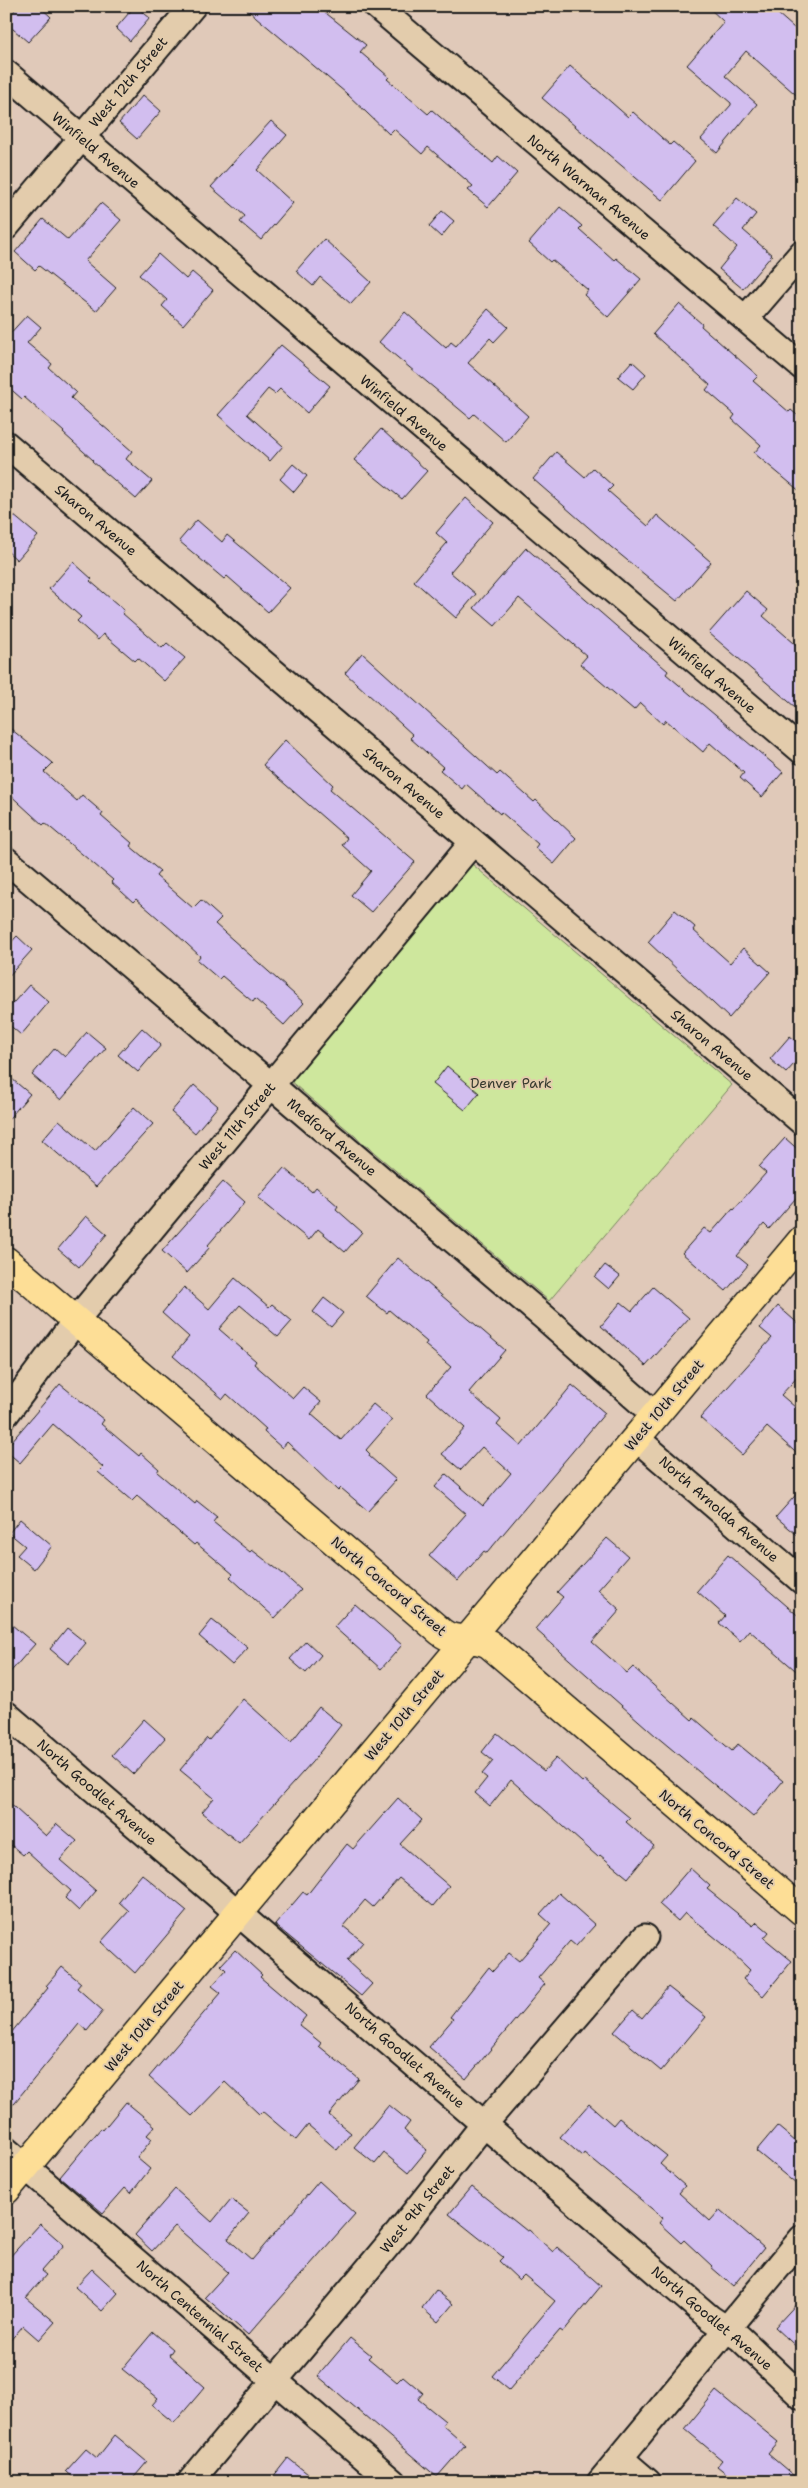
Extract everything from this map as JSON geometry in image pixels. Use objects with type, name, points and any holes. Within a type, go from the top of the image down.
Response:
[{"type":"main road","name":"West 10th Street","points":[[6,2190],[16,2158],[239,1913],[801,1242]]},
{"type":"main road","name":"North Concord Street","points":[[6,1261],[441,1632],[455,1640],[478,1640],[489,1644],[802,1912]]},
{"type":"street","name":"West 12th Street","points":[[6,227],[192,6]]},
{"type":"street","name":"North Warman Avenue","points":[[376,6],[802,367]]},
{"type":"street","name":"Winfield Avenue","points":[[6,73],[802,752]]},
{"type":"street","points":[[744,319],[802,253]]},
{"type":"street","name":"Sharon Avenue","points":[[6,444],[802,1122]]},
{"type":"street","name":"West 11th Street","points":[[6,1414],[76,1320],[473,842]]},
{"type":"street","name":"Medford Avenue","points":[[6,860],[545,1318],[655,1416]]},
{"type":"street","name":"North Arnolda Avenue","points":[[636,1438],[802,1581]]},
{"type":"street","name":"North Goodlet Avenue","points":[[6,1714],[703,2312],[727,2330],[802,2397]]},
{"type":"street","name":"West 9th Street","points":[[190,2482],[398,2233],[485,2124],[644,1937]]},
{"type":"street","name":"North Centennial Street","points":[[16,2158],[393,2482]]},
{"type":"street","points":[[600,2482],[802,2238]]},
{"type":"street","points":[[620,2458],[648,2482]]},
{"type":"green space","name":"Denver Park","points":[[472,864],[732,1085],[549,1301],[289,1080]]},
{"type":"building","points":[[18,6],[39,6],[51,17],[28,42],[6,23],[6,20]]},
{"type":"building","points":[[135,6],[150,18],[130,41],[116,28]]},
{"type":"building","points":[[243,6],[317,6],[366,45],[360,52],[389,77],[387,79],[428,114],[432,110],[493,163],[498,156],[517,173],[488,207],[468,190],[473,186],[428,147],[422,154],[394,129],[389,134],[346,93]]},
{"type":"building","points":[[707,6],[769,6],[802,35],[802,100],[746,51],[725,76],[757,104],[717,153],[701,139],[731,103],[687,65],[724,22]]},
{"type":"building","points":[[570,66],[628,117],[633,112],[670,145],[673,142],[695,161],[662,200],[542,98]]},
{"type":"building","points":[[143,95],[161,111],[137,139],[119,123]]},
{"type":"building","points":[[271,121],[287,135],[257,170],[293,203],[261,240],[240,222],[245,216],[211,187]]},
{"type":"building","points":[[737,198],[756,214],[743,230],[772,255],[743,289],[719,269],[737,247],[713,226]]},
{"type":"building","points":[[101,203],[121,220],[85,261],[116,288],[96,311],[39,266],[35,270],[15,252],[43,219],[68,240]]},
{"type":"building","points":[[560,207],[582,226],[579,229],[614,260],[616,258],[641,279],[608,317],[584,295],[588,290],[552,260],[550,262],[529,243]]},
{"type":"building","points":[[442,211],[454,221],[441,237],[429,226]]},
{"type":"building","points":[[324,239],[371,282],[351,304],[320,277],[313,286],[296,271]]},
{"type":"building","points":[[158,254],[186,279],[192,272],[213,290],[183,325],[162,306],[167,300],[139,275]]},
{"type":"building","points":[[679,304],[758,376],[753,381],[789,412],[791,410],[802,419],[802,493],[754,453],[761,445],[732,419],[735,415],[706,390],[710,385],[653,334]]},
{"type":"building","points":[[488,309],[508,327],[494,342],[490,338],[468,363],[528,416],[506,442],[474,414],[470,418],[379,342],[405,312],[446,348],[451,342],[456,346]]},
{"type":"building","points":[[27,315],[41,327],[27,343],[52,364],[49,368],[76,392],[71,398],[132,451],[126,459],[152,481],[136,499],[92,461],[64,432],[24,397],[22,399],[6,385],[6,338]]},
{"type":"building","points":[[281,345],[330,386],[307,413],[280,389],[275,394],[268,389],[247,414],[283,446],[270,461],[218,415]]},
{"type":"building","points":[[632,361],[646,374],[633,389],[618,377]]},
{"type":"building","points":[[381,429],[427,471],[402,499],[354,460]]},
{"type":"building","points":[[556,452],[585,477],[593,468],[613,486],[608,491],[648,526],[657,515],[711,562],[677,601],[533,479]]},
{"type":"building","points":[[293,464],[307,476],[294,492],[280,479]]},
{"type":"building","points":[[466,498],[493,522],[450,572],[476,594],[456,618],[414,581],[447,543],[436,533]]},
{"type":"building","points":[[6,509],[38,536],[17,560],[6,550]]},
{"type":"building","points":[[197,520],[222,542],[227,535],[290,588],[268,612],[227,576],[224,579],[179,541]]},
{"type":"building","points":[[526,548],[668,671],[666,674],[783,772],[762,797],[740,778],[744,773],[710,743],[703,752],[666,720],[663,724],[640,703],[634,710],[580,664],[587,656],[519,598],[495,626],[474,608]]},
{"type":"building","points":[[73,562],[92,579],[90,581],[124,610],[122,613],[162,648],[167,643],[185,658],[164,681],[138,658],[135,661],[103,634],[98,640],[77,621],[81,617],[49,589]]},
{"type":"building","points":[[746,591],[768,610],[763,616],[802,650],[802,713],[709,633]]},
{"type":"building","points":[[362,653],[497,775],[500,772],[534,802],[536,800],[576,838],[554,864],[535,848],[538,844],[501,812],[500,814],[466,784],[462,789],[440,770],[443,767],[410,738],[413,735],[345,673]]},
{"type":"building","points":[[6,725],[53,763],[44,772],[77,801],[82,795],[103,813],[101,816],[132,843],[130,846],[160,871],[156,876],[193,908],[201,900],[221,918],[215,924],[304,1003],[284,1025],[255,999],[253,1002],[222,976],[219,979],[197,960],[200,956],[173,931],[136,899],[133,902],[111,882],[113,880],[45,823],[43,825],[6,791]]},
{"type":"building","points":[[285,740],[333,785],[330,789],[415,862],[371,912],[351,895],[371,871],[342,845],[347,838],[263,765]]},
{"type":"building","points":[[675,910],[695,927],[693,930],[730,963],[743,948],[770,972],[729,1018],[648,942]]},
{"type":"building","points":[[17,936],[32,950],[6,979],[6,948]]},
{"type":"building","points":[[29,985],[49,1002],[21,1035],[6,1022],[6,1011]]},
{"type":"building","points":[[142,1028],[161,1045],[138,1072],[118,1055]]},
{"type":"building","points":[[87,1032],[106,1048],[61,1100],[32,1075],[55,1048],[65,1057]]},
{"type":"building","points":[[790,1036],[802,1046],[802,1055],[786,1073],[770,1059]]},
{"type":"building","points":[[447,1066],[479,1093],[465,1110],[433,1084]]},
{"type":"building","points":[[6,1074],[30,1094],[6,1122]]},
{"type":"building","points":[[194,1085],[218,1106],[195,1133],[171,1112]]},
{"type":"building","points":[[134,1107],[153,1124],[96,1187],[42,1140],[59,1120],[95,1151]]},
{"type":"building","points":[[785,1138],[802,1153],[802,1191],[769,1229],[764,1224],[737,1256],[748,1265],[726,1291],[682,1253],[704,1228],[711,1233],[734,1209],[766,1173],[759,1167]]},
{"type":"building","points":[[284,1168],[312,1192],[316,1187],[338,1206],[336,1209],[362,1232],[345,1252],[318,1229],[309,1240],[258,1198]]},
{"type":"building","points":[[223,1182],[245,1202],[187,1273],[162,1251]]},
{"type":"building","points":[[86,1216],[107,1234],[79,1267],[58,1249]]},
{"type":"building","points":[[398,1258],[505,1350],[469,1392],[501,1420],[497,1425],[521,1446],[572,1385],[605,1413],[487,1553],[484,1551],[458,1581],[429,1556],[466,1514],[435,1487],[446,1474],[483,1506],[511,1473],[482,1447],[461,1470],[442,1454],[465,1428],[427,1394],[451,1367],[425,1345],[427,1342],[389,1310],[387,1313],[366,1296]]},
{"type":"building","points":[[605,1265],[620,1276],[609,1289],[595,1277]]},
{"type":"building","points":[[235,1278],[269,1307],[272,1304],[292,1321],[278,1337],[240,1305],[219,1329],[256,1361],[254,1364],[293,1398],[303,1387],[321,1402],[311,1414],[341,1440],[373,1404],[392,1420],[366,1450],[370,1454],[369,1456],[396,1480],[368,1511],[341,1488],[338,1491],[287,1442],[282,1448],[264,1432],[266,1429],[227,1394],[223,1399],[173,1356],[189,1337],[162,1313],[184,1287],[209,1309]]},
{"type":"building","points":[[653,1287],[689,1318],[646,1366],[601,1326],[621,1302],[632,1311]]},
{"type":"building","points":[[324,1298],[343,1313],[331,1327],[313,1312]]},
{"type":"building","points":[[778,1306],[802,1327],[802,1372],[781,1395],[802,1413],[802,1458],[767,1427],[742,1455],[700,1418],[772,1338],[760,1328]]},
{"type":"building","points":[[60,1384],[104,1420],[101,1424],[139,1456],[141,1453],[159,1469],[157,1472],[195,1504],[197,1501],[217,1517],[213,1522],[250,1552],[252,1550],[282,1573],[301,1590],[275,1618],[230,1577],[233,1574],[196,1543],[194,1545],[137,1496],[132,1501],[98,1472],[103,1467],[53,1424],[20,1463],[6,1451],[6,1448]]},
{"type":"building","points":[[802,1488],[802,1539],[776,1517]]},
{"type":"building","points":[[20,1519],[52,1546],[34,1569],[17,1555],[25,1546],[9,1533]]},
{"type":"building","points":[[607,1538],[628,1556],[598,1590],[620,1610],[592,1642],[627,1673],[633,1667],[692,1720],[694,1718],[732,1751],[738,1744],[783,1781],[753,1817],[656,1736],[535,1629],[563,1597],[557,1592]]},
{"type":"building","points":[[728,1555],[802,1619],[802,1676],[749,1630],[740,1641],[719,1623],[725,1616],[697,1591]]},
{"type":"building","points":[[355,1604],[402,1645],[381,1669],[334,1627]]},
{"type":"building","points":[[6,1620],[35,1644],[6,1677]]},
{"type":"building","points":[[212,1620],[248,1648],[232,1665],[199,1636]]},
{"type":"building","points":[[67,1628],[86,1643],[68,1664],[50,1649]]},
{"type":"building","points":[[306,1641],[321,1655],[306,1673],[290,1659]]},
{"type":"building","points":[[243,1699],[291,1742],[319,1707],[341,1725],[312,1762],[239,1843],[202,1812],[214,1798],[180,1770],[207,1738],[209,1740]]},
{"type":"building","points":[[144,1719],[165,1738],[133,1774],[112,1755]]},
{"type":"building","points":[[497,1733],[544,1771],[556,1758],[582,1782],[584,1780],[630,1818],[626,1822],[654,1846],[628,1878],[600,1855],[598,1857],[511,1780],[490,1806],[475,1793],[487,1778],[482,1774],[493,1761],[482,1752]]},
{"type":"building","points":[[398,1798],[422,1820],[400,1844],[449,1886],[433,1906],[399,1878],[373,1907],[365,1900],[343,1926],[363,1942],[347,1961],[372,1984],[361,1996],[275,1925],[303,1892],[307,1895],[347,1844],[353,1849]]},
{"type":"building","points":[[6,1800],[46,1836],[57,1824],[77,1841],[60,1860],[96,1891],[79,1911],[65,1898],[71,1891],[27,1851],[23,1855],[6,1841]]},
{"type":"building","points":[[690,1868],[710,1886],[707,1889],[753,1926],[757,1922],[769,1932],[764,1938],[792,1961],[763,1996],[743,1979],[750,1970],[723,1944],[685,1913],[678,1921],[659,1904]]},
{"type":"building","points":[[142,1874],[187,1911],[135,1973],[101,1942],[129,1911],[119,1902]]},
{"type":"building","points":[[559,1893],[595,1925],[576,1946],[570,1941],[538,1978],[545,1984],[466,2079],[429,2047],[453,2019],[450,2017],[489,1967],[493,1971],[509,1953],[519,1961],[551,1924],[540,1914]]},
{"type":"building","points":[[235,1950],[262,1975],[260,1977],[306,2016],[299,2025],[321,2043],[319,2046],[359,2079],[329,2115],[351,2133],[337,2150],[308,2125],[296,2140],[262,2111],[259,2114],[225,2082],[192,2116],[149,2077],[221,1993],[212,1986],[226,1970],[221,1965]]},
{"type":"building","points":[[62,1967],[81,1983],[77,1988],[103,2011],[87,2031],[79,2024],[6,2113],[6,2039],[48,1988],[46,1986]]},
{"type":"building","points":[[668,1987],[706,2017],[661,2071],[614,2032],[633,2010],[642,2018]]},
{"type":"building","points":[[126,2102],[155,2126],[147,2135],[152,2139],[137,2158],[150,2169],[131,2193],[125,2188],[103,2213],[60,2177],[101,2128],[103,2130]]},
{"type":"building","points":[[589,2104],[613,2125],[619,2118],[667,2156],[660,2164],[685,2186],[679,2193],[710,2221],[720,2210],[764,2248],[733,2286],[684,2240],[681,2243],[659,2223],[663,2218],[584,2153],[582,2156],[560,2137]]},
{"type":"building","points":[[389,2105],[410,2122],[404,2130],[427,2150],[408,2173],[384,2153],[375,2164],[354,2147]]},
{"type":"building","points":[[777,2126],[802,2147],[802,2189],[756,2151]]},
{"type":"building","points":[[319,2181],[355,2214],[248,2335],[205,2297],[228,2272],[175,2226],[152,2251],[135,2235],[175,2189],[212,2222],[231,2199],[249,2213],[228,2239],[252,2260]]},
{"type":"building","points":[[472,2187],[527,2231],[529,2230],[553,2252],[557,2247],[601,2286],[563,2332],[560,2330],[509,2390],[492,2376],[555,2301],[524,2275],[519,2280],[499,2261],[503,2257],[449,2214]]},
{"type":"building","points":[[40,2224],[64,2245],[41,2271],[46,2275],[26,2298],[55,2322],[39,2340],[23,2326],[6,2345],[6,2261]]},
{"type":"building","points":[[92,2269],[118,2293],[102,2311],[75,2287]]},
{"type":"building","points":[[436,2290],[453,2304],[438,2322],[422,2308]]},
{"type":"building","points":[[802,2298],[802,2352],[775,2327]]},
{"type":"building","points":[[153,2332],[173,2349],[169,2355],[205,2387],[174,2423],[152,2405],[158,2398],[122,2369]]},
{"type":"building","points":[[350,2338],[371,2355],[368,2358],[397,2382],[403,2376],[423,2393],[418,2399],[445,2421],[442,2425],[465,2445],[437,2477],[318,2376]]},
{"type":"building","points":[[716,2391],[778,2442],[768,2454],[801,2482],[737,2482],[717,2466],[722,2460],[685,2429]]},
{"type":"building","points":[[115,2435],[147,2462],[130,2482],[78,2482],[66,2471],[86,2449],[97,2458]]},
{"type":"building","points":[[288,2458],[318,2482],[269,2482]]}]
